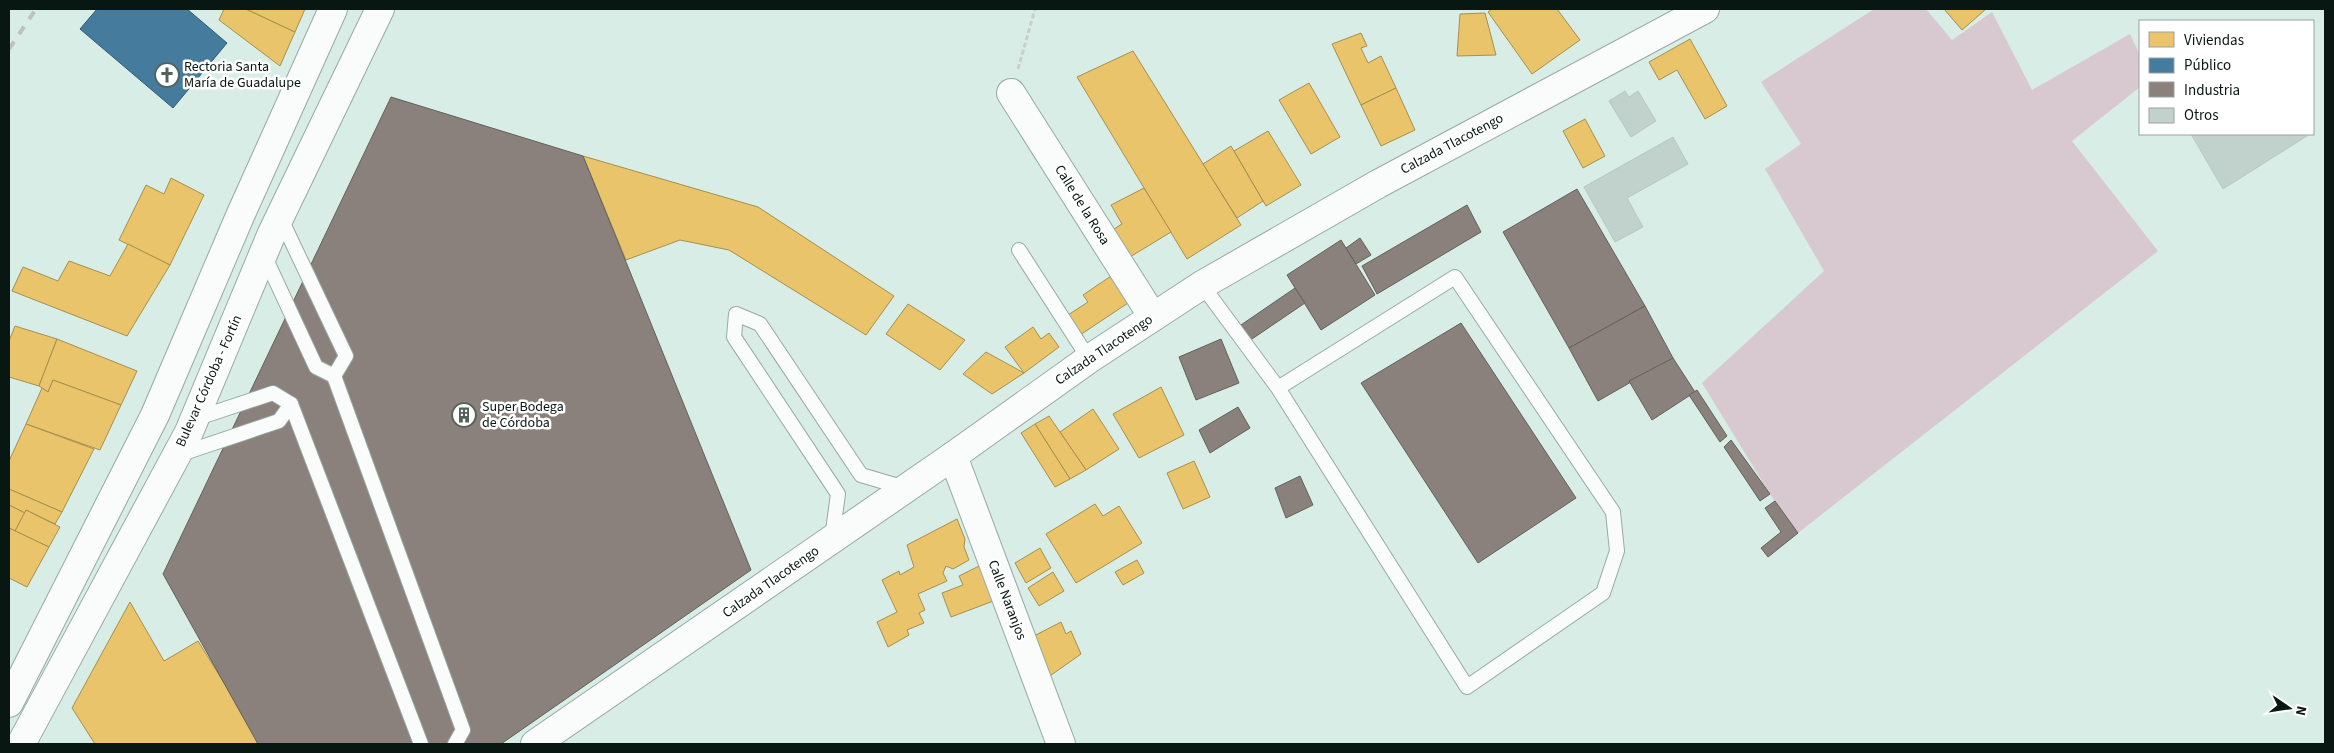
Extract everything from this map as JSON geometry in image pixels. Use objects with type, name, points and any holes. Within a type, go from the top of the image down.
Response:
[{"type":"street","points":[[9,703],[155,415],[240,216],[333,9]]},
{"type":"street","name":"Bulevar Córdoba - Fortín","points":[[20,744],[191,425],[272,235],[380,9]]},
{"type":"street","name":"Calzada Tlacotengo","points":[[535,744],[906,489],[1089,359],[1202,285],[1378,184],[1705,9]]},
{"type":"street","name":"Calle de la Rosa","points":[[1011,93],[1153,317]]},
{"type":"street","points":[[240,216],[272,235]]},
{"type":"street","points":[[155,415],[191,425]]},
{"type":"street","name":"Calle Naranjos","points":[[953,456],[1061,744]]},
{"type":"lane","points":[[272,235],[316,367],[334,376],[464,730],[455,744]]},
{"type":"lane","points":[[272,235],[346,356],[334,376]]},
{"type":"lane","points":[[1019,250],[1089,359]]},
{"type":"lane","points":[[1202,285],[1278,388],[1467,687],[1602,593],[1617,552],[1614,512],[1455,277],[1278,388]]},
{"type":"lane","points":[[832,540],[838,494],[734,337],[736,314],[760,324],[861,475],[906,489]]},
{"type":"lane","points":[[191,425],[273,393],[291,404],[421,744]]},
{"type":"lane","points":[[175,456],[279,421],[291,404]]},
{"type":"path","points":[[1011,93],[1035,9]]},
{"type":"shaded area","points":[[1874,9],[1926,9],[1952,40],[1992,12],[2032,90],[2130,34],[2139,53],[2139,88],[2072,141],[2158,251],[1798,533],[1770,494],[1702,383],[1824,271],[1765,169],[1801,144],[1761,82]]},
{"type":"building: Viviendas","points":[[224,9],[246,9],[295,32],[280,66],[219,20]]},
{"type":"building: Viviendas","points":[[246,9],[305,9],[295,32]]},
{"type":"building: Viviendas","points":[[1492,9],[1557,9],[1580,40],[1532,74],[1488,12]]},
{"type":"building: Viviendas","points":[[1944,9],[1986,9],[1962,30]]},
{"type":"building: Viviendas","points":[[1485,13],[1496,55],[1457,56],[1460,14]]},
{"type":"building: Viviendas","points":[[1361,33],[1367,46],[1361,48],[1368,63],[1381,56],[1396,88],[1361,105],[1332,44]]},
{"type":"building: Viviendas","points":[[1690,39],[1727,106],[1705,119],[1677,70],[1659,80],[1649,62]]},
{"type":"building: Viviendas","points":[[1133,51],[1241,225],[1187,259],[1077,77]]},
{"type":"building: Viviendas","points":[[1309,83],[1340,137],[1311,154],[1279,100]]},
{"type":"building: Viviendas","points":[[1396,88],[1415,130],[1381,146],[1361,105]]},
{"type":"building: Viviendas","points":[[1585,119],[1605,156],[1583,168],[1563,131]]},
{"type":"building: Viviendas","points":[[1268,131],[1301,185],[1266,206],[1234,151]]},
{"type":"building: Viviendas","points":[[1231,146],[1263,201],[1237,218],[1203,164]]},
{"type":"building: Viviendas","points":[[583,156],[758,207],[894,296],[866,335],[729,250],[680,240],[626,260]]},
{"type":"building: Viviendas","points":[[171,178],[204,195],[170,265],[119,240],[146,185],[164,194]]},
{"type":"building: Viviendas","points":[[1144,188],[1171,232],[1125,260],[1106,234],[1122,224],[1111,205]]},
{"type":"building: Viviendas","points":[[128,244],[170,265],[127,336],[12,291],[23,267],[58,281],[69,261],[110,276]]},
{"type":"building: Viviendas","points":[[1111,276],[1128,303],[1080,335],[1068,315],[1088,302],[1083,295]]},
{"type":"building: Viviendas","points":[[908,304],[965,340],[940,370],[886,334]]},
{"type":"building: Viviendas","points":[[15,326],[57,339],[39,386],[9,377],[9,341]]},
{"type":"building: Viviendas","points":[[1033,327],[1041,339],[1049,333],[1059,347],[1024,373],[1005,347]]},
{"type":"building: Viviendas","points":[[57,339],[137,371],[121,405],[53,380],[48,392],[39,386]]},
{"type":"building: Viviendas","points":[[986,352],[1024,373],[992,394],[963,374]]},
{"type":"building: Viviendas","points":[[53,380],[121,405],[100,450],[26,424],[42,388],[48,392]]},
{"type":"building: Viviendas","points":[[1161,387],[1184,435],[1139,458],[1113,414]]},
{"type":"building: Viviendas","points":[[1093,409],[1119,449],[1086,470],[1060,432]]},
{"type":"building: Viviendas","points":[[1049,416],[1086,470],[1070,479],[1035,424]]},
{"type":"building: Viviendas","points":[[26,424],[94,449],[62,512],[9,489],[9,461]]},
{"type":"building: Viviendas","points":[[1035,424],[1070,479],[1055,487],[1021,433]]},
{"type":"building: Viviendas","points":[[1194,461],[1210,497],[1183,509],[1167,473]]},
{"type":"building: Viviendas","points":[[9,489],[62,512],[55,524],[26,510],[25,513],[9,505]]},
{"type":"building: Viviendas","points":[[1095,504],[1103,516],[1119,506],[1142,543],[1076,583],[1046,534]]},
{"type":"building: Viviendas","points":[[9,505],[25,513],[15,531],[9,528]]},
{"type":"building: Viviendas","points":[[26,510],[60,527],[49,547],[15,531]]},
{"type":"building: Viviendas","points":[[957,519],[965,539],[964,547],[969,560],[953,569],[946,566],[943,573],[947,581],[918,594],[925,610],[919,613],[924,623],[907,630],[909,635],[888,647],[877,622],[897,612],[882,580],[899,571],[900,575],[914,567],[907,545]]},
{"type":"building: Viviendas","points":[[9,528],[49,547],[27,587],[9,578]]},
{"type":"building: Viviendas","points":[[1040,548],[1051,568],[1026,583],[1015,563]]},
{"type":"building: Viviendas","points":[[1137,560],[1144,573],[1123,585],[1115,572]]},
{"type":"building: Viviendas","points":[[981,565],[996,600],[951,617],[942,593],[963,585],[959,576]]},
{"type":"building: Viviendas","points":[[1053,572],[1064,591],[1039,606],[1028,588]]},
{"type":"building: Viviendas","points":[[130,602],[164,661],[198,641],[262,744],[95,744],[72,708]]},
{"type":"building: Viviendas","points":[[1061,622],[1066,634],[1071,631],[1081,654],[1047,678],[1032,637]]},
{"type":"building: Público","name":"Rectoria Santa María de Guadalupe","points":[[97,9],[187,9],[227,43],[173,108],[80,29]]},
{"type":"building: Industria","name":"Super Bodega de Córdoba","points":[[391,97],[583,156],[751,570],[501,744],[258,744],[163,574]]},
{"type":"building: Industria","points":[[1577,189],[1645,306],[1569,348],[1503,232]]},
{"type":"building: Industria","points":[[1467,205],[1481,232],[1377,294],[1362,266]]},
{"type":"building: Industria","points":[[1360,238],[1371,255],[1356,264],[1346,248]]},
{"type":"building: Industria","points":[[1341,240],[1375,295],[1321,330],[1287,275]]},
{"type":"building: Industria","points":[[1295,288],[1305,303],[1249,341],[1238,327]]},
{"type":"building: Industria","points":[[1645,306],[1673,358],[1598,401],[1569,348]]},
{"type":"building: Industria","points":[[1461,323],[1576,498],[1478,563],[1361,383]]},
{"type":"building: Industria","points":[[1221,339],[1239,383],[1196,400],[1179,357]]},
{"type":"building: Industria","points":[[1673,358],[1695,392],[1652,420],[1629,381]]},
{"type":"building: Industria","points":[[1697,390],[1727,436],[1720,442],[1689,395]]},
{"type":"building: Industria","points":[[1238,407],[1250,428],[1210,453],[1199,430]]},
{"type":"building: Industria","points":[[1731,440],[1770,494],[1760,501],[1724,447]]},
{"type":"building: Industria","points":[[1300,476],[1313,505],[1286,518],[1275,488]]},
{"type":"building: Industria","points":[[1775,501],[1798,533],[1768,557],[1761,548],[1781,532],[1765,508]]},
{"type":"building: Otros","points":[[1625,91],[1629,97],[1638,91],[1656,121],[1631,137],[1609,101]]},
{"type":"building: Otros","points":[[2192,135],[2307,136],[2223,189]]},
{"type":"building: Otros","points":[[1673,137],[1688,164],[1627,198],[1643,227],[1615,242],[1584,187]]},
{"type":"railway","points":[[9,49],[36,9]]},
{"type":"place","name":"Rectoria Santa María de Guadalupe","points":[[167,75]]},
{"type":"place","name":"Super Bodega de Córdoba","points":[[464,415]]}]
